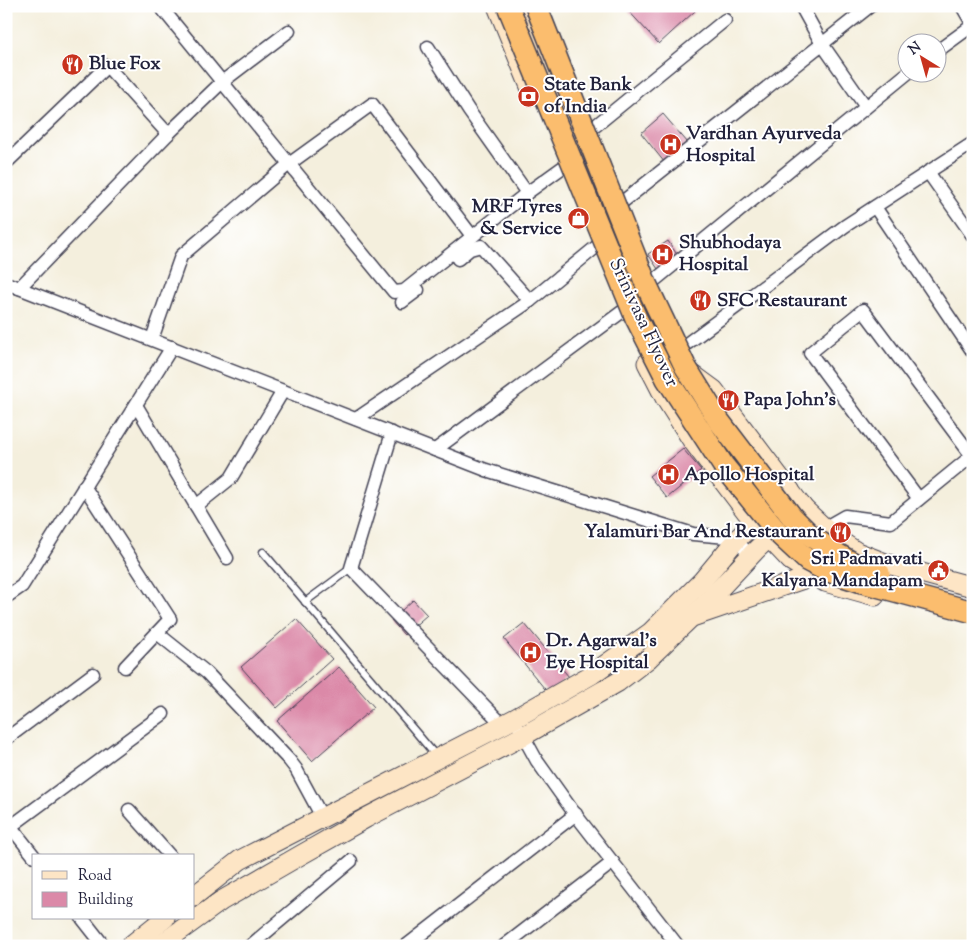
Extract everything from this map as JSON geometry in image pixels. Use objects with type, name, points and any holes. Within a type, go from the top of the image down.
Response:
[{"type":"main road","name":"Srinivasa Flyover","points":[[508,6],[636,318],[667,379],[723,465],[778,533],[808,561],[825,570],[862,582],[973,612]]},
{"type":"main road","name":"Srinivasa Flyover","points":[[536,6],[653,300],[685,366],[720,421],[792,517],[810,535],[832,552],[863,569],[973,597]]},
{"type":"street","points":[[160,6],[394,292],[404,291],[527,193],[563,167]]},
{"type":"street","points":[[497,6],[623,311],[665,398],[690,439],[754,522],[791,560],[826,582],[973,622]]},
{"type":"street","points":[[522,6],[607,214],[669,357],[714,390],[802,506],[834,537],[857,552],[888,564],[973,587]]},
{"type":"street","points":[[801,6],[822,44],[866,107]]},
{"type":"street","points":[[607,214],[870,6]]},
{"type":"street","points":[[946,45],[973,25],[962,6]]},
{"type":"street","points":[[577,141],[725,20]]},
{"type":"street","points":[[19,288],[168,134],[222,82],[289,30]]},
{"type":"street","points":[[428,47],[469,111],[527,193]]},
{"type":"street","points":[[6,163],[107,66],[168,134]]},
{"type":"street","points":[[640,292],[897,82]]},
{"type":"street","points":[[152,339],[181,256],[290,164],[372,104],[472,236]]},
{"type":"street","points":[[669,357],[845,226],[973,143]]},
{"type":"street","points":[[928,172],[973,236]]},
{"type":"street","points":[[875,207],[973,352]]},
{"type":"street","points":[[402,302],[470,249],[481,246],[530,301]]},
{"type":"street","points":[[356,419],[530,301],[596,247]]},
{"type":"street","points":[[6,283],[486,470],[692,534],[727,537],[736,540],[751,556]]},
{"type":"street","points":[[824,528],[845,516],[891,522],[972,456],[862,310],[810,353],[918,499]]},
{"type":"street","points":[[435,450],[623,311]]},
{"type":"street","points":[[6,597],[22,586],[172,347]]},
{"type":"street","points":[[196,506],[231,478],[283,390]]},
{"type":"street","points":[[136,405],[227,558]]},
{"type":"street","points":[[392,433],[351,568],[523,736],[537,761],[576,814],[678,946]]},
{"type":"street","points":[[84,486],[170,619],[125,667]]},
{"type":"street","points":[[196,889],[240,860],[509,722],[591,675],[650,632],[702,581],[736,540],[790,490]]},
{"type":"street","points":[[195,920],[221,901],[291,860],[366,818],[523,736],[618,682],[648,659],[691,618],[802,506]]},
{"type":"street","points":[[691,618],[815,575]]},
{"type":"street","points":[[156,633],[207,673],[288,760],[296,769],[322,817]]},
{"type":"street","points":[[6,739],[93,674]]},
{"type":"street","points":[[32,854],[9,828],[163,714]]},
{"type":"street","points":[[129,810],[168,854]]},
{"type":"street","points":[[406,946],[576,814]]},
{"type":"street","points":[[250,946],[351,861]]},
{"type":"street","points":[[504,946],[613,862]]},
{"type":"street","points":[[84,920],[104,946]]},
{"type":"street","points":[[130,946],[162,920]]},
{"type":"street","points":[[159,946],[195,920]]},
{"type":"lane","points":[[263,552],[438,758]]},
{"type":"lane","points":[[305,602],[351,568]]},
{"type":"building","points":[[624,6],[690,6],[695,11],[659,44]]},
{"type":"building","points":[[663,114],[688,143],[665,163],[641,133]]},
{"type":"building","points":[[668,241],[678,256],[658,269],[648,254]]},
{"type":"building","points":[[683,449],[701,470],[667,498],[649,476]]},
{"type":"building","points":[[413,600],[427,615],[404,635],[391,620]]},
{"type":"building","points":[[296,619],[332,659],[277,708],[241,667]]},
{"type":"building","points":[[524,623],[569,677],[549,694],[504,639]]},
{"type":"building","points":[[339,667],[374,707],[312,761],[277,721]]},
{"type":"place","name":"Blue Fox","points":[[73,64]]},
{"type":"place","name":"State Bank of India","points":[[528,96]]},
{"type":"place","name":"Vardhan Ayurveda Hospital","points":[[670,145]]},
{"type":"place","name":"MRF Tyres & Service","points":[[578,218]]},
{"type":"place","name":"Shubhodaya Hospital","points":[[663,254]]},
{"type":"place","name":"SFC Restaurant","points":[[701,301]]},
{"type":"place","name":"Papa John's","points":[[728,400]]},
{"type":"place","name":"Apollo Hospital","points":[[668,475]]},
{"type":"place","name":"Yalamuri Bar And Restaurant","points":[[840,532]]},
{"type":"place","name":"Sri Padmavati Kalyana Mandapam","points":[[939,570]]},
{"type":"place","name":"Dr. Agarwal's Eye Hospital","points":[[530,652]]}]
